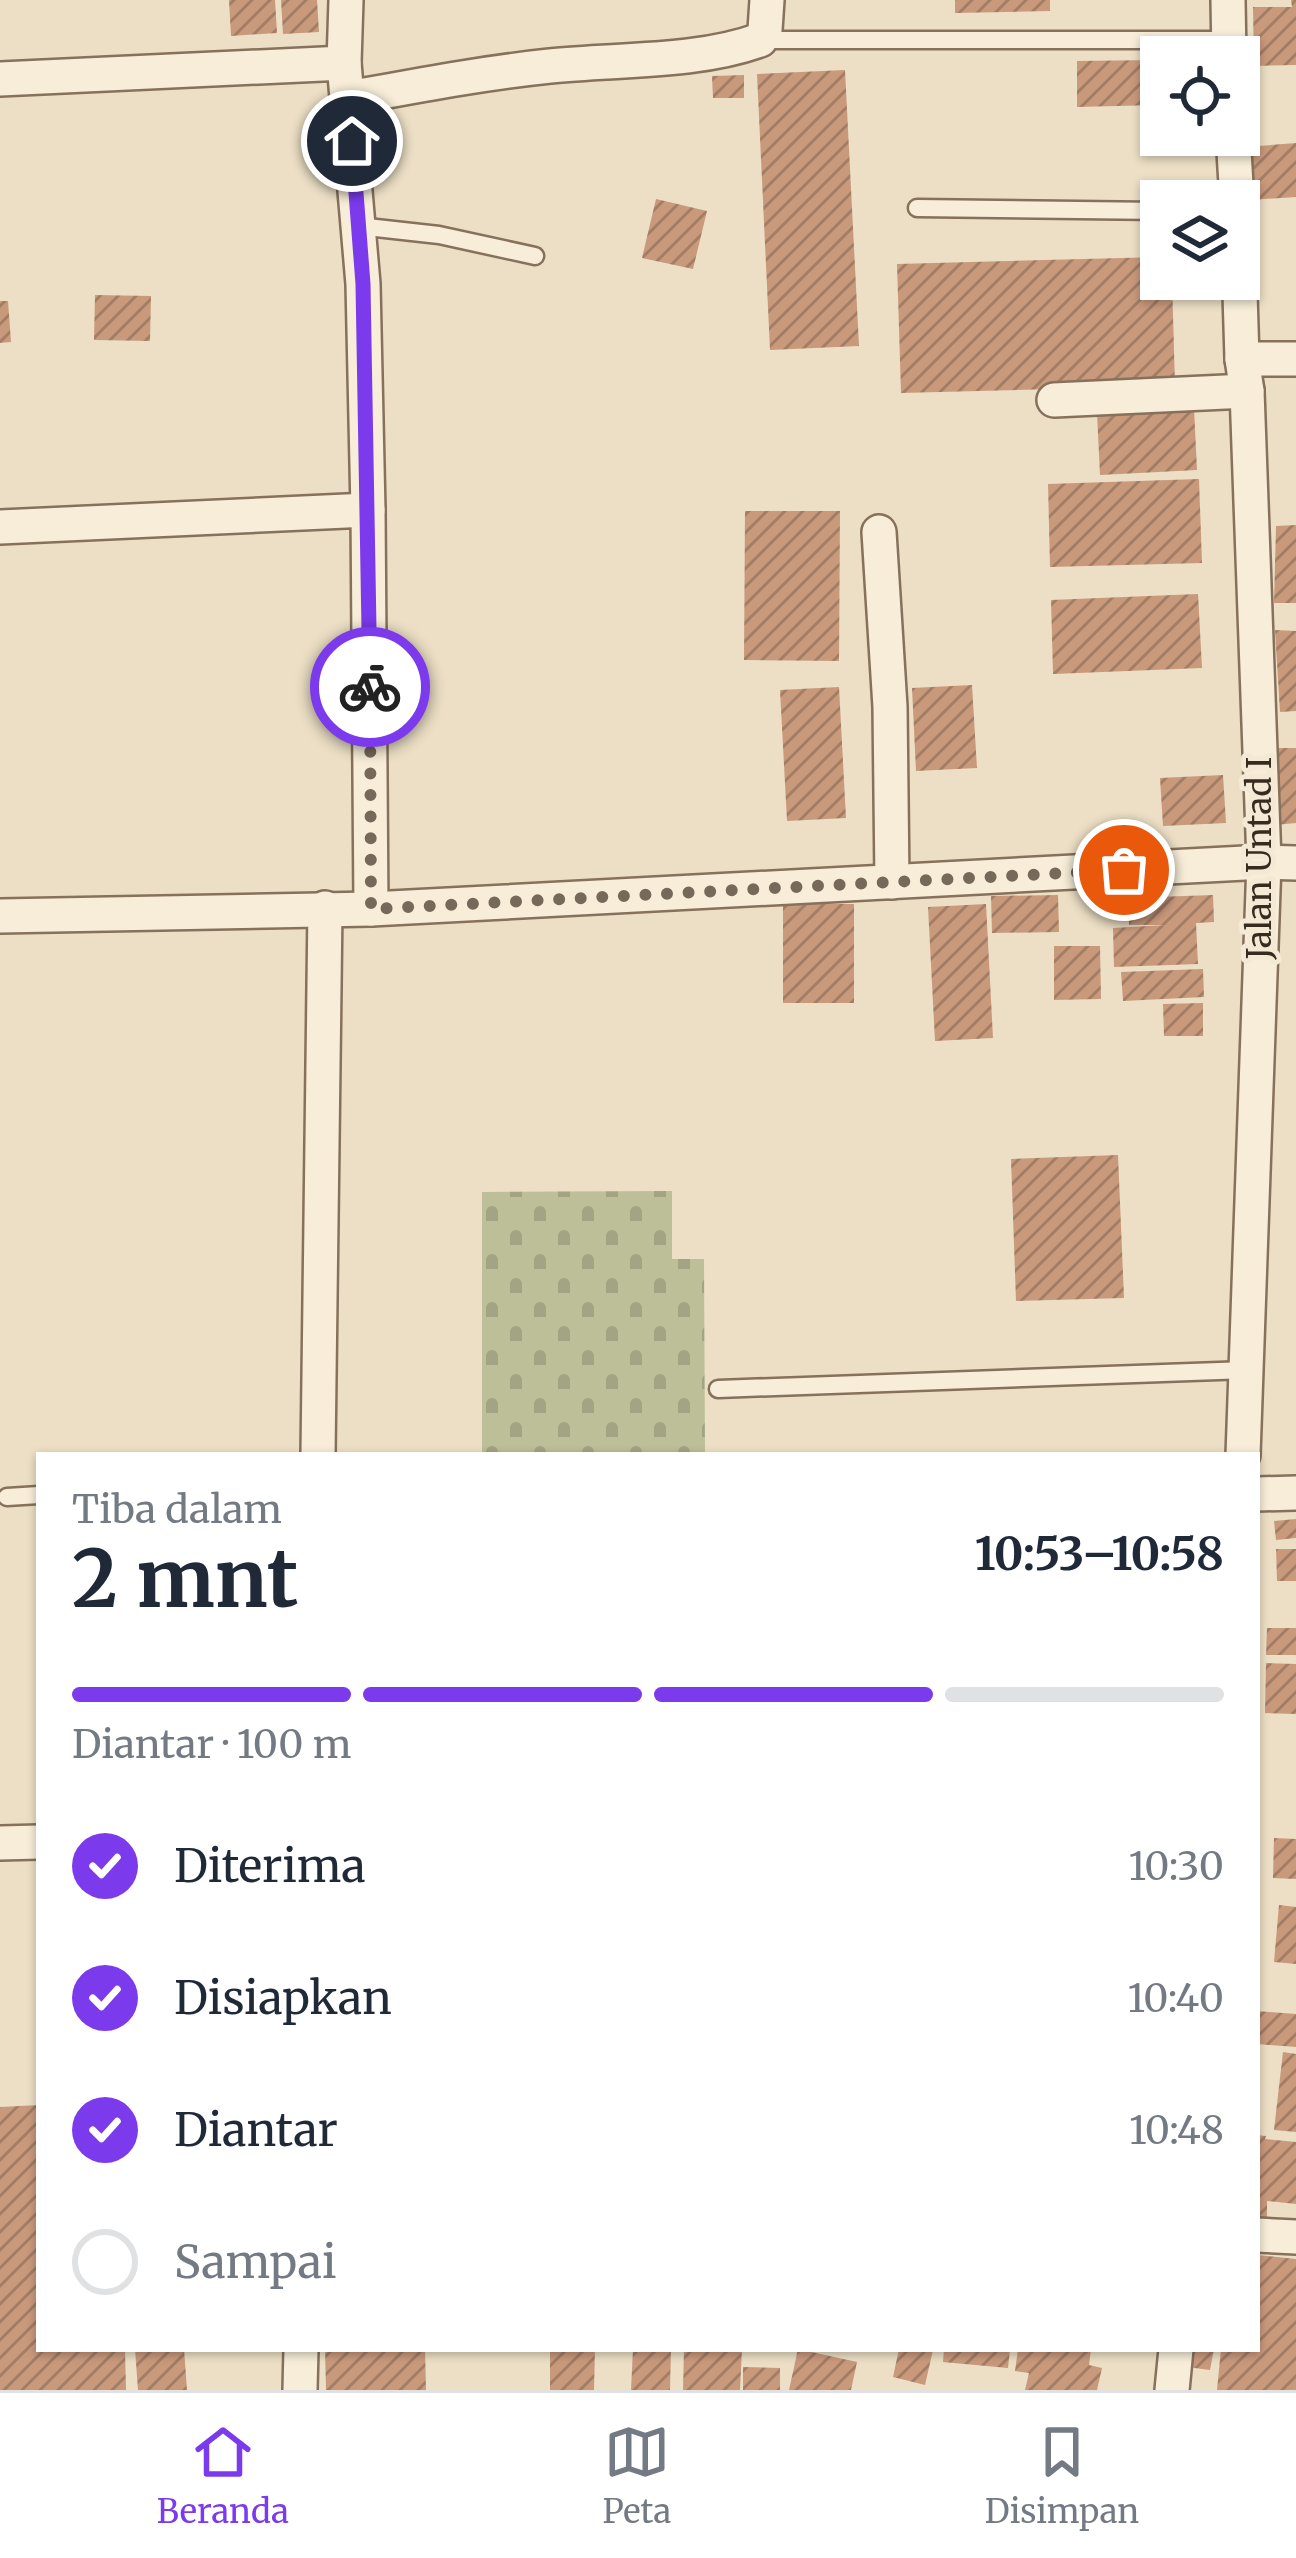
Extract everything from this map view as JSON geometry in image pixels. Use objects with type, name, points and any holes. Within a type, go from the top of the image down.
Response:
[{"type":"street","points":[[346,0],[344,63],[363,284],[371,909]]},
{"type":"street","points":[[349,98],[550,66],[731,49],[760,40],[767,0]]},
{"type":"street","points":[[1228,0],[1229,36]]},
{"type":"street","points":[[0,79],[344,63]]},
{"type":"street","name":"Jalan Untad I","points":[[1241,300],[1280,863],[1243,1452]]},
{"type":"street","points":[[1054,400],[1244,375],[1296,359]]},
{"type":"street","points":[[0,526],[368,510]]},
{"type":"street","points":[[879,532],[890,707],[892,882]]},
{"type":"street","points":[[0,916],[371,909],[1280,863]]},
{"type":"street","points":[[318,1452],[326,908]]},
{"type":"street","points":[[1260,1494],[1296,1493]]},
{"type":"street","points":[[0,1843],[36,1842]]},
{"type":"street","points":[[1260,2235],[1296,2237]]},
{"type":"street","points":[[300,2390],[301,2352]]},
{"type":"street","points":[[1172,2390],[1177,2352]]},
{"type":"lane","points":[[760,40],[1140,46]]},
{"type":"lane","points":[[917,208],[1140,211]]},
{"type":"lane","points":[[358,226],[439,235],[535,256]]},
{"type":"lane","points":[[718,1389],[1246,1370]]},
{"type":"lane","points":[[7,1496],[36,1495]]},
{"type":"green space","points":[[672,1191],[672,1259],[704,1259],[705,1452],[482,1452],[482,1192]]},
{"type":"building","points":[[229,0],[275,0],[277,33],[231,36]]},
{"type":"building","points":[[281,0],[317,0],[319,32],[283,34]]},
{"type":"building","points":[[955,0],[1050,0],[1050,11],[955,13]]},
{"type":"building","points":[[1291,0],[1296,0],[1296,65],[1260,66],[1253,7],[1292,7]]},
{"type":"building","points":[[1140,60],[1140,105],[1077,107],[1077,61]]},
{"type":"building","points":[[845,70],[859,346],[770,350],[757,74]]},
{"type":"building","points":[[744,75],[744,98],[713,98],[712,76]]},
{"type":"building","points":[[1296,143],[1296,197],[1260,199],[1260,180],[1248,180],[1246,156],[1260,156],[1260,146]]},
{"type":"building","points":[[656,199],[707,211],[693,269],[642,258]]},
{"type":"building","points":[[1140,258],[1140,300],[1173,300],[1175,386],[901,393],[897,264]]},
{"type":"building","points":[[95,295],[151,296],[150,341],[94,340]]},
{"type":"building","points":[[0,301],[8,301],[11,342],[0,343]]},
{"type":"building","points":[[1194,408],[1197,470],[1100,475],[1097,413]]},
{"type":"building","points":[[1199,479],[1202,563],[1050,567],[1048,484]]},
{"type":"building","points":[[745,511],[840,511],[839,661],[744,660]]},
{"type":"building","points":[[1296,525],[1296,603],[1274,603],[1276,526]]},
{"type":"building","points":[[1198,594],[1202,668],[1053,674],[1051,600]]},
{"type":"building","points":[[1275,630],[1296,631],[1296,711],[1280,712]]},
{"type":"building","points":[[972,685],[977,768],[916,771],[912,688]]},
{"type":"building","points":[[839,687],[846,818],[787,821],[780,690]]},
{"type":"building","points":[[1278,748],[1296,748],[1296,823],[1275,825]]},
{"type":"building","points":[[1223,775],[1226,823],[1163,826],[1160,778]]},
{"type":"building","points":[[1058,895],[1059,932],[992,933],[991,896]]},
{"type":"building","points":[[1213,895],[1214,922],[1196,923],[1198,964],[1114,967],[1113,928],[1166,925],[1129,925],[1128,898]]},
{"type":"building","points":[[783,904],[854,904],[854,1003],[783,1003]]},
{"type":"building","points":[[986,904],[993,1038],[935,1041],[928,907]]},
{"type":"building","points":[[1054,946],[1100,946],[1101,999],[1054,1000]]},
{"type":"building","points":[[1203,969],[1204,997],[1123,1001],[1121,972]]},
{"type":"building","points":[[1203,1003],[1203,1036],[1164,1036],[1163,1004]]},
{"type":"building","points":[[1118,1155],[1124,1298],[1016,1301],[1011,1159]]},
{"type":"building","points":[[1296,1519],[1296,1538],[1276,1540],[1274,1521]]},
{"type":"building","points":[[1276,1549],[1296,1549],[1296,1581],[1277,1581]]},
{"type":"building","points":[[1267,1628],[1296,1628],[1296,1655],[1266,1655]]},
{"type":"building","points":[[1266,1663],[1296,1664],[1296,1714],[1265,1713]]},
{"type":"building","points":[[1274,1838],[1296,1839],[1296,1879],[1273,1878]]},
{"type":"building","points":[[1279,1905],[1296,1907],[1296,1964],[1274,1962]]},
{"type":"building","points":[[1260,2011],[1296,2014],[1296,2047],[1260,2044]]},
{"type":"building","points":[[1283,2052],[1296,2054],[1296,2132],[1274,2130]]},
{"type":"building","points":[[36,2105],[36,2352],[125,2352],[126,2390],[0,2390],[0,2107]]},
{"type":"building","points":[[1260,2135],[1296,2142],[1296,2204],[1267,2201],[1267,2220],[1260,2220]]},
{"type":"building","points":[[1260,2255],[1296,2259],[1296,2390],[1217,2390],[1221,2352],[1260,2352]]},
{"type":"building","points":[[135,2352],[184,2352],[187,2390],[138,2390]]},
{"type":"building","points":[[325,2352],[425,2352],[426,2390],[326,2390]]},
{"type":"building","points":[[550,2352],[595,2352],[594,2390],[550,2390]]},
{"type":"building","points":[[633,2352],[671,2352],[670,2390],[631,2390]]},
{"type":"building","points":[[684,2352],[742,2352],[740,2390],[683,2390]]},
{"type":"building","points":[[797,2352],[857,2362],[851,2390],[789,2390]]},
{"type":"building","points":[[898,2352],[933,2352],[925,2385],[893,2377]]},
{"type":"building","points":[[944,2352],[1010,2352],[1008,2368],[943,2362]]},
{"type":"building","points":[[1018,2352],[1091,2352],[1089,2365],[1102,2368],[1097,2390],[1025,2390],[1029,2373],[1015,2371]]},
{"type":"building","points":[[1189,2352],[1213,2352],[1210,2370],[1187,2367]]},
{"type":"building","points":[[743,2367],[780,2368],[780,2390],[743,2390]]},
{"type":"way so far","points":[[370,687],[371,909],[1124,870]]},
{"type":"route","points":[[352,141],[363,284],[370,687]]}]
